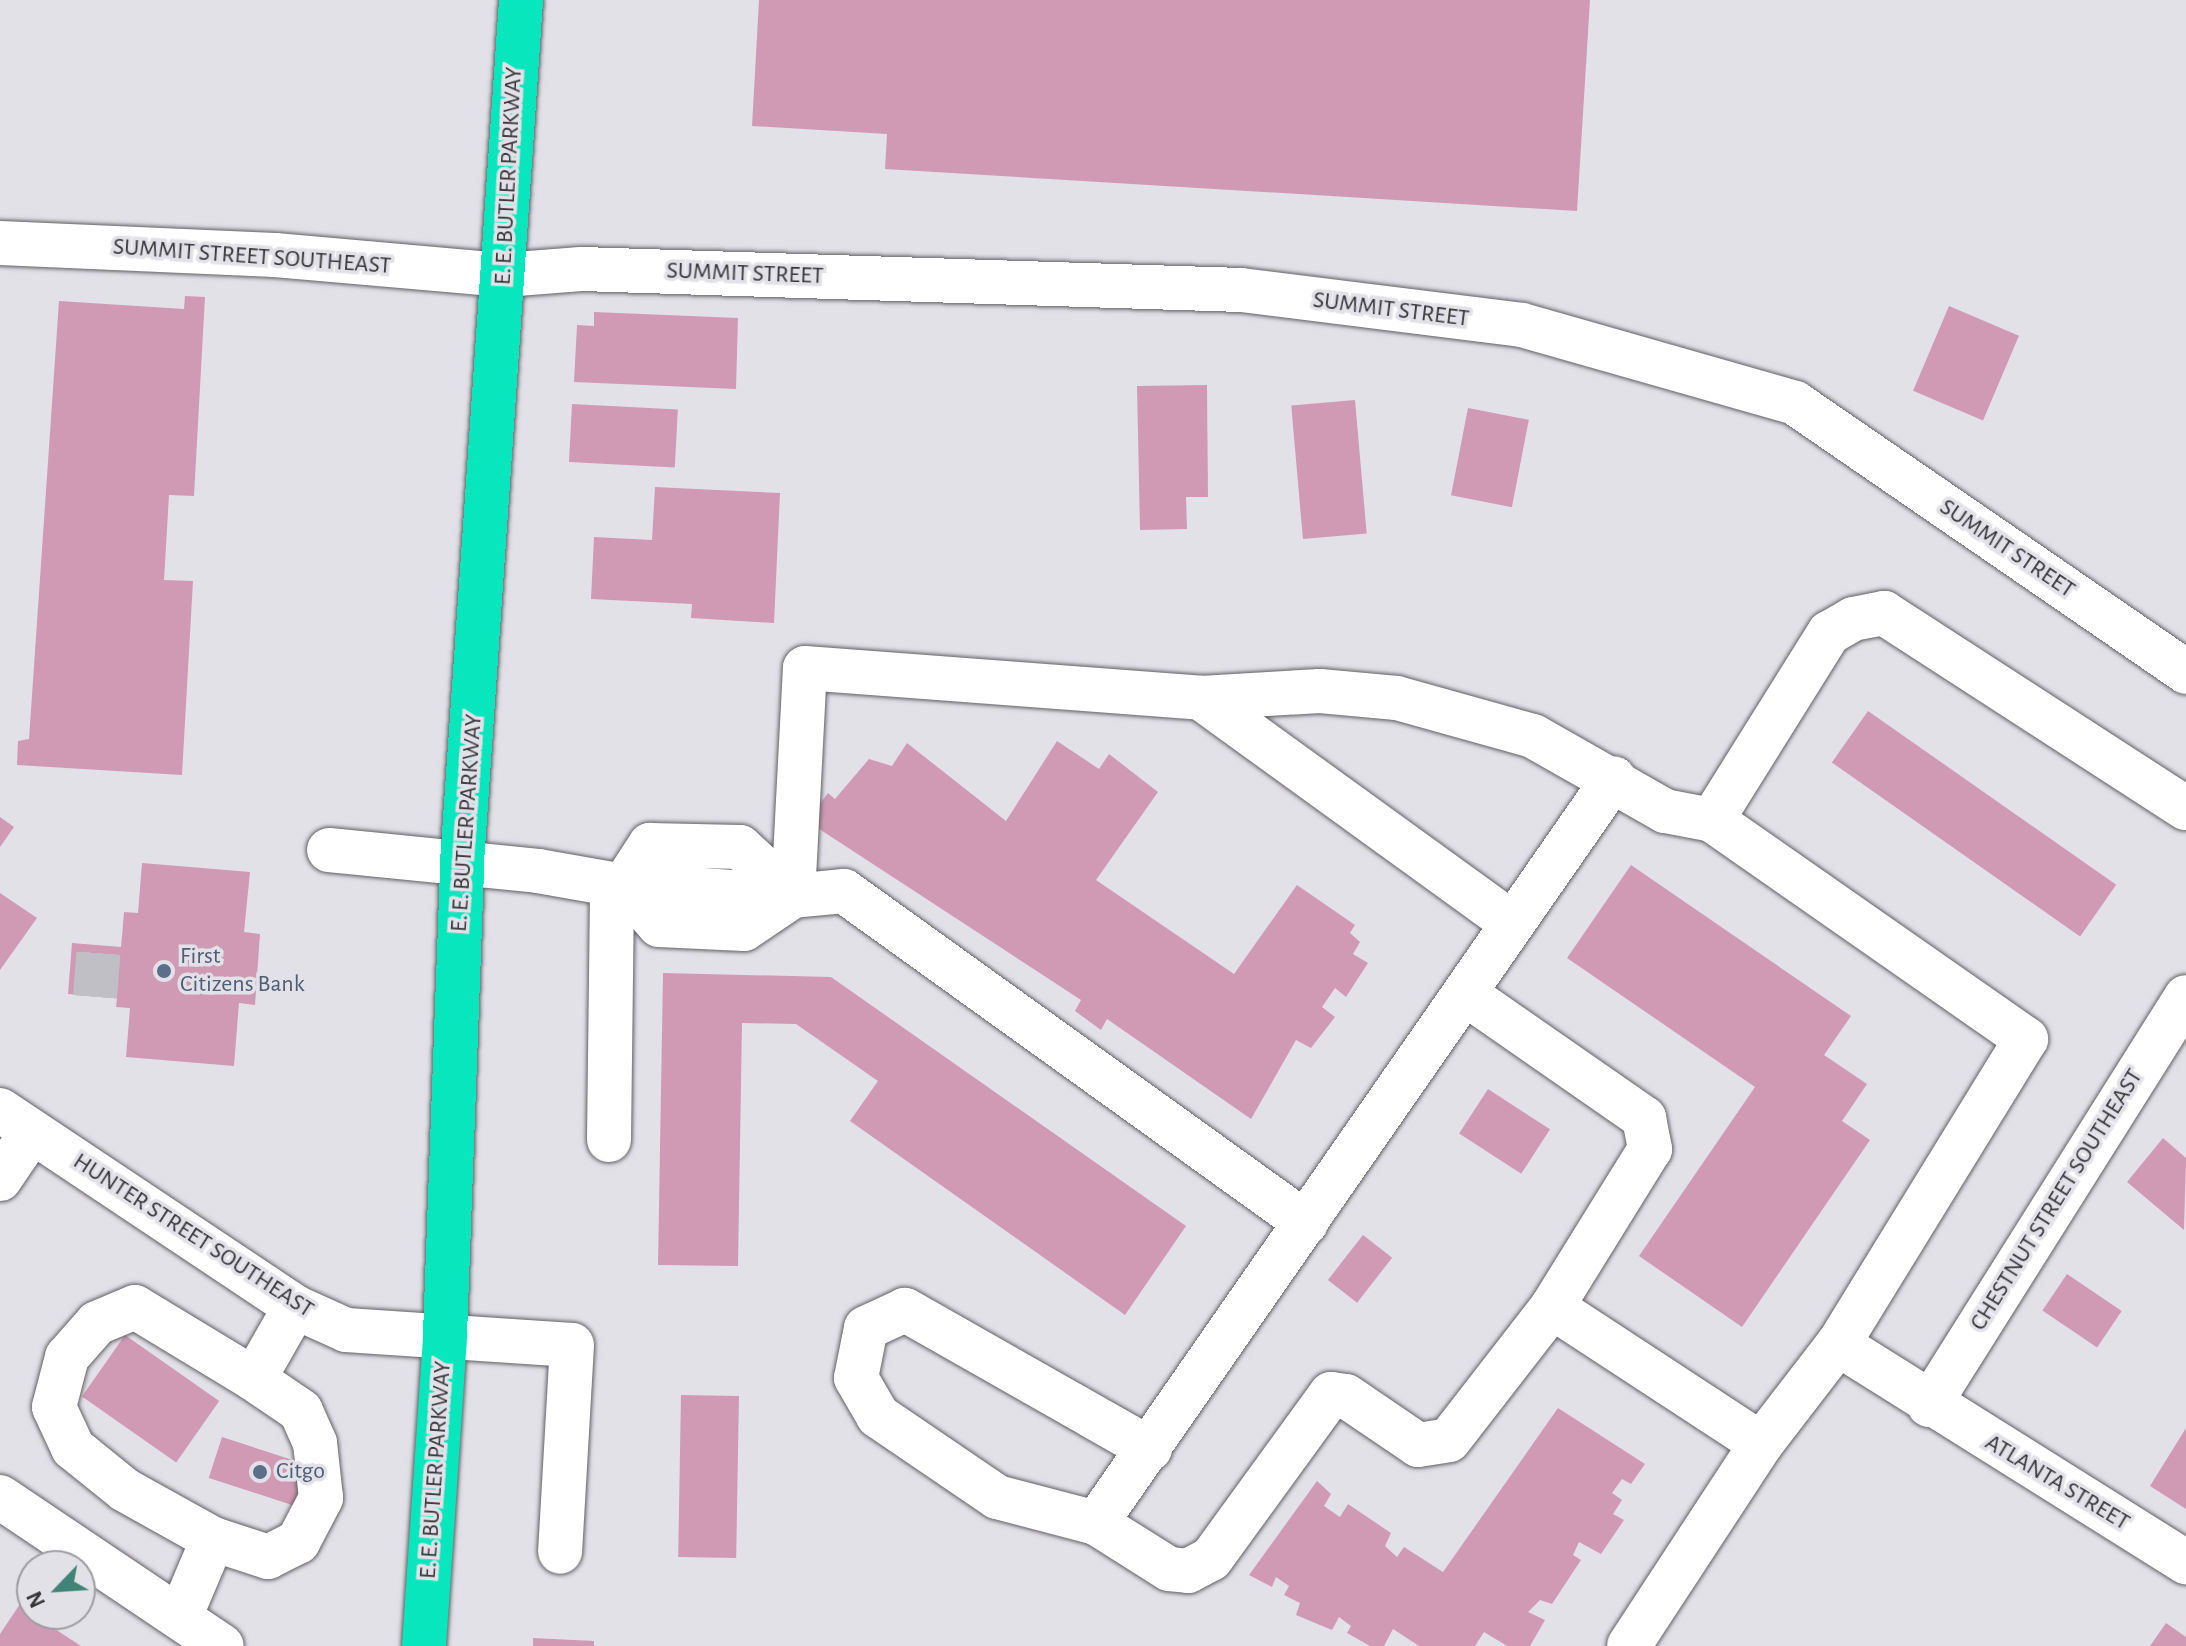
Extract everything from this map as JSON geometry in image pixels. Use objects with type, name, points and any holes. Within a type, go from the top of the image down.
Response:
[{"type":"highway","name":"E. E. BUTLER PARKWAY","points":[[424,1646],[445,1334],[462,862],[521,0]]},
{"type":"street","name":"SUMMIT STREET SOUTHEAST","points":[[0,243],[270,272],[504,275]]},
{"type":"street","name":"SUMMIT STREET","points":[[504,275],[581,269],[1241,290],[1522,325],[1795,403],[2186,672]]},
{"type":"street","points":[[1712,820],[1829,633],[1853,619],[1884,613],[2186,808]]},
{"type":"street","points":[[793,896],[805,668],[1201,698],[1320,691],[1397,698],[1533,736],[1614,778],[1665,811],[1712,820],[2026,1039],[1838,1344],[1761,1444],[1629,1646]]},
{"type":"street","points":[[1201,698],[1510,922]]},
{"type":"street","points":[[1096,1523],[1467,995],[1510,922],[1614,778]]},
{"type":"street","points":[[609,1140],[618,884],[650,845],[740,847],[793,896]]},
{"type":"street","points":[[329,850],[462,862],[618,884],[659,925],[744,929],[793,896],[844,891],[1306,1223]]},
{"type":"street","points":[[1150,1449],[905,1310],[866,1328],[856,1378],[878,1416],[997,1497],[1096,1523],[1169,1569],[1188,1571],[1211,1559],[1331,1394],[1346,1396],[1418,1445],[1449,1440],[1552,1307],[1650,1149],[1644,1118],[1467,995]]},
{"type":"street","name":"CHESTNUT STREET SOUTHEAST","points":[[1929,1405],[2186,997]]},
{"type":"street","points":[[0,1179],[16,1121]]},
{"type":"street","name":"HUNTER STREET SOUTHEAST","points":[[16,1121],[295,1307],[346,1330],[445,1334],[572,1345],[560,1552]]},
{"type":"street","points":[[135,1307],[254,1379],[301,1411],[315,1443],[321,1498],[298,1542],[268,1557],[213,1539],[125,1490],[73,1448],[54,1407],[67,1357],[97,1323],[135,1307]]},
{"type":"street","points":[[254,1379],[295,1307]]},
{"type":"street","points":[[1552,1307],[1761,1444]]},
{"type":"street","name":"ATLANTA STREET","points":[[1838,1344],[1929,1405],[2186,1562]]},
{"type":"street","points":[[0,1497],[222,1646]]},
{"type":"street","points":[[180,1617],[213,1539]]},
{"type":"building","points":[[759,0],[1590,0],[1577,211],[885,169],[887,134],[752,126]]},
{"type":"building","points":[[185,296],[205,297],[194,496],[169,495],[164,580],[193,581],[182,775],[17,765],[18,741],[29,739],[59,301],[184,309]]},
{"type":"building","points":[[1949,306],[2019,336],[1983,420],[1913,391]]},
{"type":"building","points":[[594,312],[738,318],[736,389],[574,382],[577,325],[594,326]]},
{"type":"building","points":[[1207,385],[1208,497],[1186,497],[1187,529],[1140,530],[1137,386]]},
{"type":"building","points":[[1355,400],[1367,533],[1303,539],[1291,406]]},
{"type":"building","points":[[572,404],[678,410],[675,467],[569,462]]},
{"type":"building","points":[[1468,408],[1529,420],[1512,507],[1451,495]]},
{"type":"building","points":[[655,487],[780,493],[774,623],[691,618],[692,604],[591,599],[594,537],[652,540]]},
{"type":"building","points":[[1868,711],[2116,885],[2080,936],[1832,763]]},
{"type":"building","points":[[1057,741],[1099,769],[1109,754],[1158,792],[1096,880],[1234,974],[1297,885],[1355,925],[1350,933],[1360,942],[1353,954],[1368,963],[1346,997],[1335,988],[1322,1007],[1335,1017],[1311,1048],[1296,1040],[1251,1119],[1107,1019],[1101,1030],[1075,1011],[1081,1000],[807,821],[828,793],[835,799],[869,759],[892,766],[907,743],[1006,821]]},
{"type":"building","points":[[0,817],[14,827],[0,847]]},
{"type":"building","name":"First Citizens Bank","points":[[142,863],[250,872],[244,932],[260,934],[255,1005],[239,1003],[234,1066],[126,1057],[130,1008],[116,1007],[117,998],[68,994],[72,943],[121,947],[124,912],[138,913]]},
{"type":"building","points":[[1631,865],[1851,1016],[1824,1055],[1867,1084],[1842,1121],[1870,1140],[1742,1327],[1639,1256],[1755,1087],[1567,958]]},
{"type":"building","points":[[0,893],[37,918],[0,970]]},
{"type":"building","points":[[663,973],[831,977],[1186,1226],[1125,1315],[850,1121],[878,1081],[796,1024],[742,1023],[738,1266],[658,1265]]},
{"type":"building","points":[[1488,1089],[1550,1129],[1521,1174],[1459,1133]]},
{"type":"building","points":[[2163,1138],[2186,1158],[2184,1230],[2127,1182]]},
{"type":"building","points":[[1363,1235],[1392,1258],[1357,1303],[1328,1280]]},
{"type":"building","points":[[2067,1274],[2122,1311],[2097,1347],[2042,1310]]},
{"type":"building","points":[[125,1335],[219,1401],[176,1462],[82,1396]]},
{"type":"building","points":[[681,1395],[739,1396],[736,1558],[678,1557]]},
{"type":"building","points":[[1558,1408],[1645,1464],[1631,1484],[1622,1479],[1612,1493],[1622,1500],[1613,1514],[1624,1520],[1601,1554],[1579,1542],[1573,1555],[1581,1560],[1552,1604],[1540,1600],[1528,1612],[1545,1620],[1530,1646],[1507,1646],[1484,1632],[1475,1646],[1419,1646],[1393,1629],[1384,1646],[1370,1646],[1347,1633],[1351,1626],[1339,1617],[1332,1630],[1296,1615],[1300,1603],[1284,1595],[1289,1586],[1276,1577],[1272,1587],[1249,1575],[1317,1481],[1331,1494],[1324,1506],[1340,1517],[1348,1504],[1391,1533],[1385,1546],[1397,1557],[1404,1547],[1443,1572]]},
{"type":"building","points":[[2186,1428],[2186,1509],[2150,1486]]},
{"type":"building","name":"Citgo","points":[[222,1437],[310,1466],[297,1507],[209,1478]]},
{"type":"building","points":[[16,1610],[16,1630],[56,1630],[81,1646],[0,1646],[0,1634]]},
{"type":"building","points":[[2166,1623],[2186,1637],[2186,1646],[2150,1646]]},
{"type":"building","points":[[533,1638],[594,1641],[594,1646],[533,1646]]},
{"type":"tunnel","points":[[95,997],[99,945]]},
{"type":"place","name":"First Citizens Bank","points":[[164,971]]},
{"type":"place","name":"Citgo","points":[[260,1472]]}]
